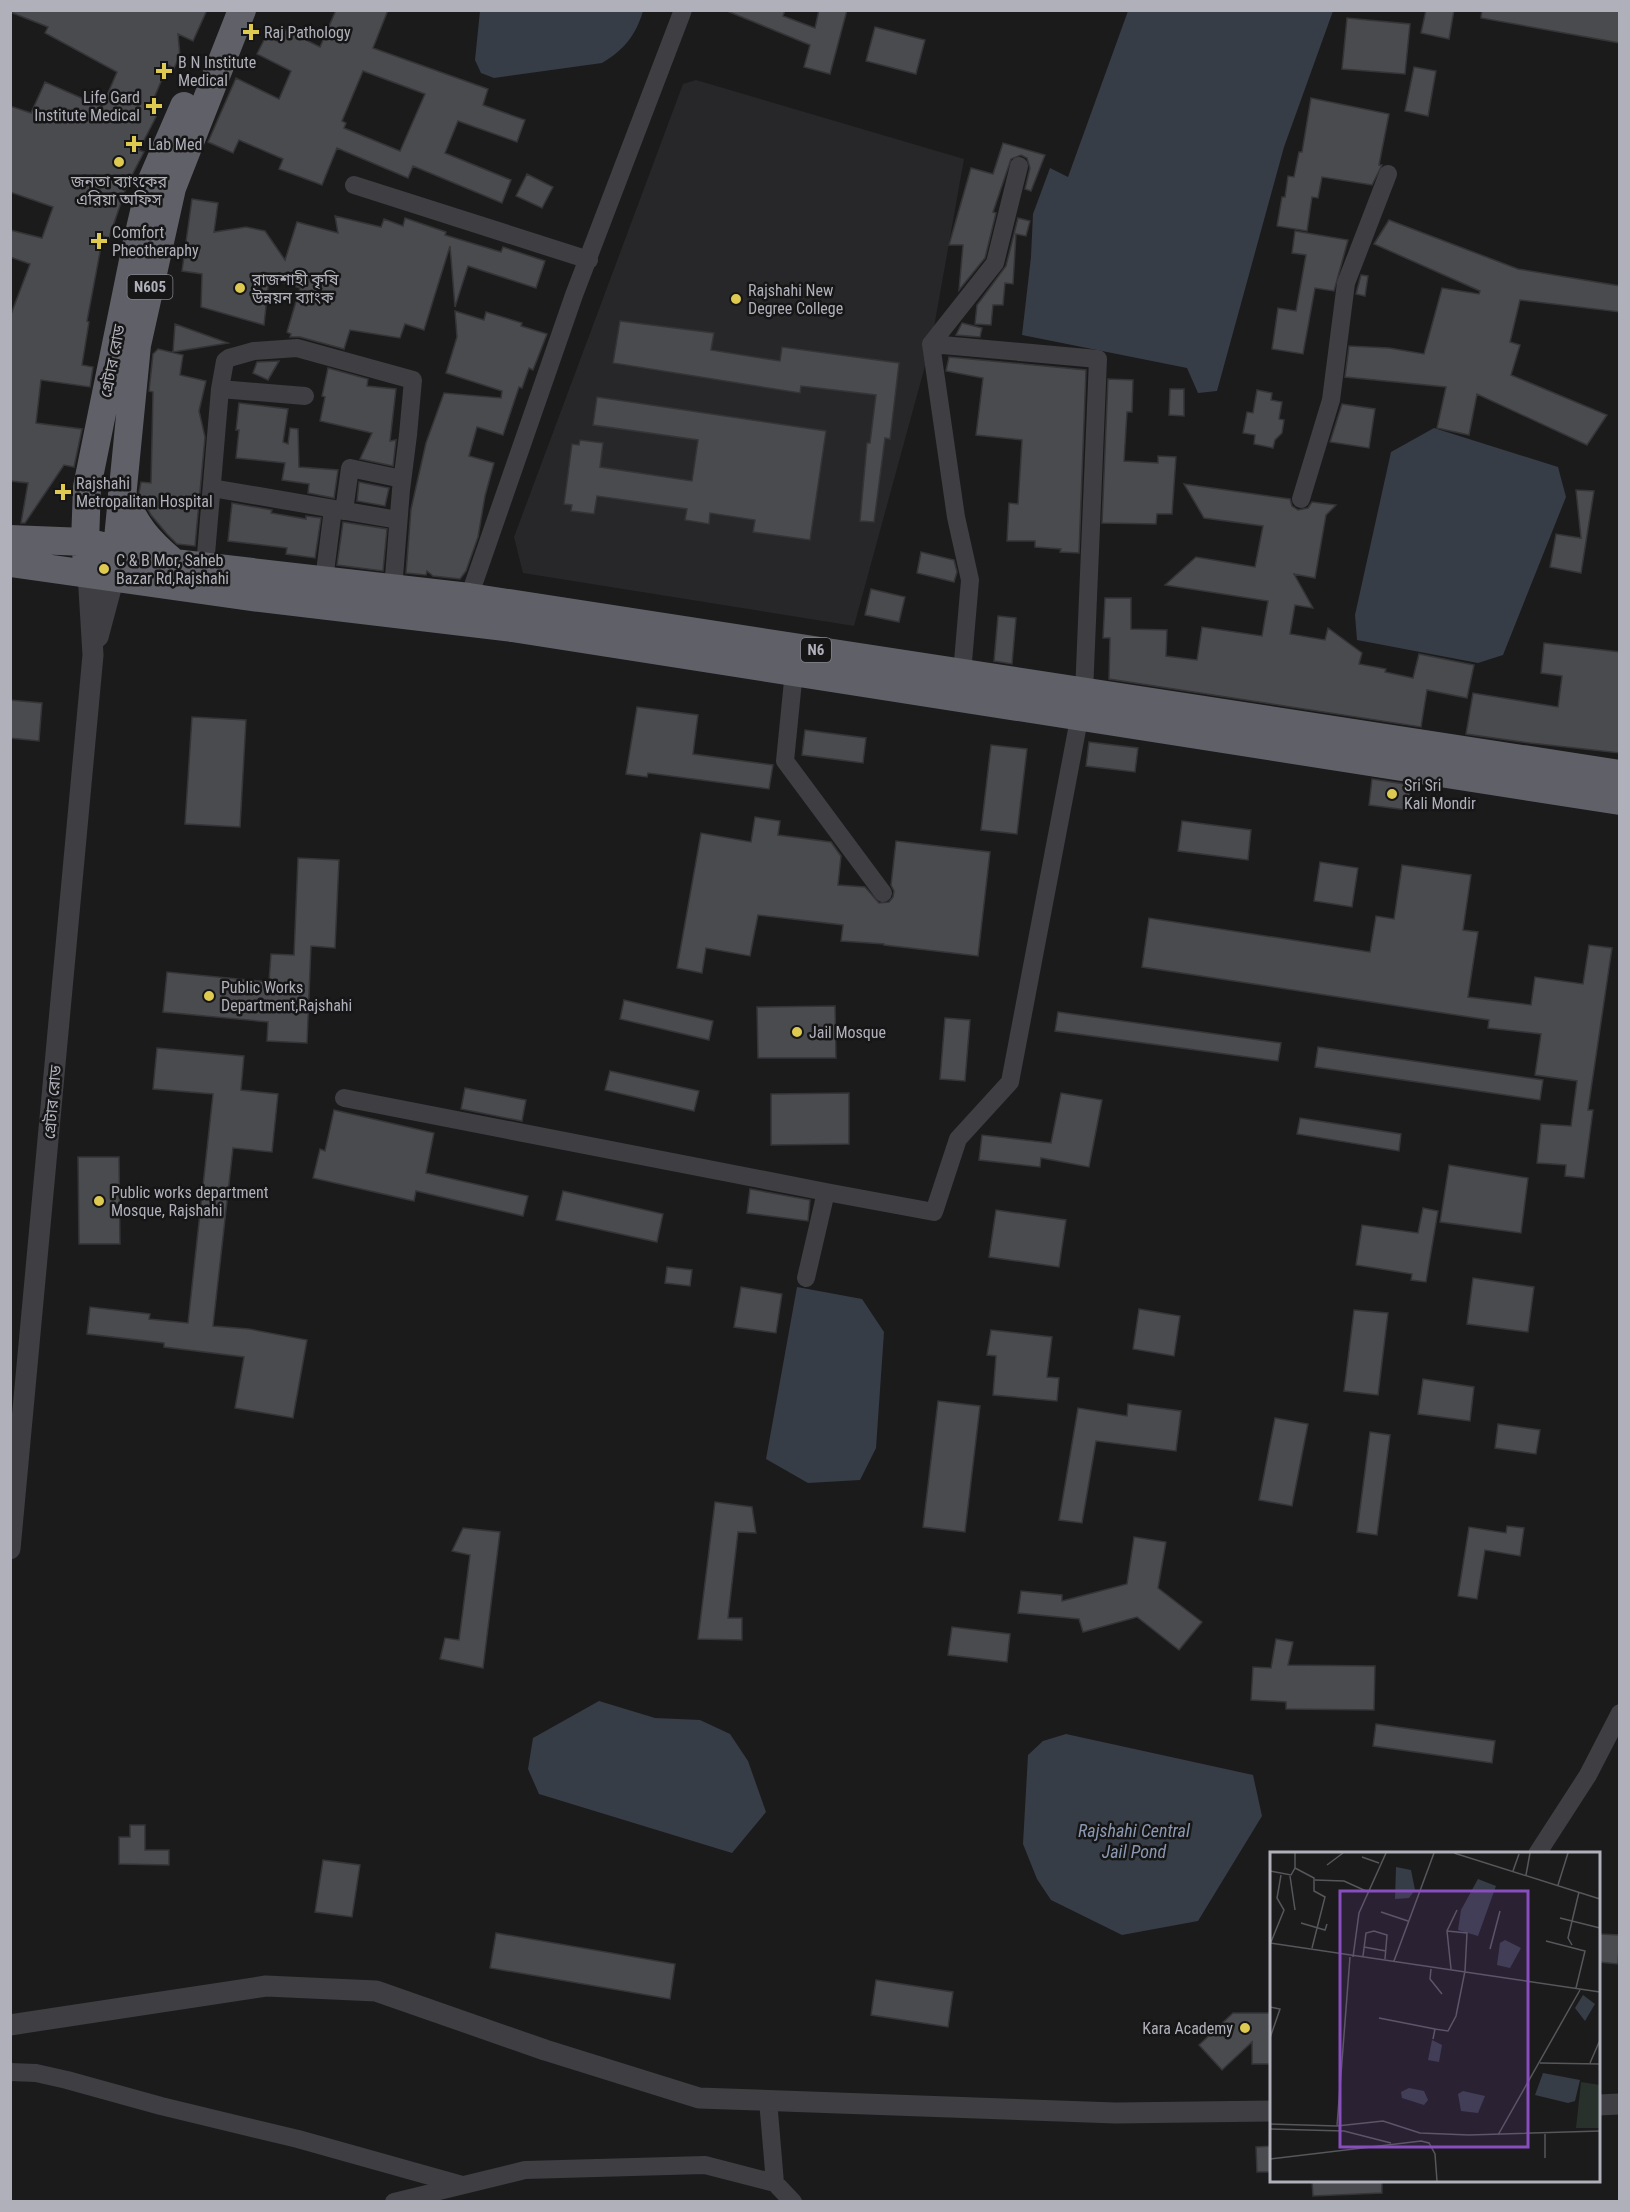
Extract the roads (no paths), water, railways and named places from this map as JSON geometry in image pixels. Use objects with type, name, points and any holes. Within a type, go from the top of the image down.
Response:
[{"type":"highway","name":"গ্রেটার রোড","points":[[107,567],[85,542],[87,487],[129,278],[151,182],[225,10]]},
{"type":"highway","name":"গ্রেটার রোড","points":[[107,567],[122,495],[137,345],[172,188],[242,10]]},
{"type":"highway","points":[[16,548],[51,531],[70,513],[87,487]]},
{"type":"highway","points":[[122,495],[135,523],[148,541],[174,563]]},
{"type":"highway","points":[[16,548],[85,542]]},
{"type":"highway","name":"N6","points":[[16,548],[259,598],[469,610],[962,673],[1081,705],[1620,801]]},
{"type":"highway","name":"N6","points":[[107,567],[174,563],[393,589],[469,610],[794,671],[1620,774]]},
{"type":"street","points":[[469,610],[568,314],[683,10]]},
{"type":"street","points":[[962,673],[970,580],[956,517],[931,344],[995,263],[1019,166]]},
{"type":"street","points":[[1301,499],[1331,400],[1346,283],[1388,174]]},
{"type":"street","points":[[354,185],[589,260]]},
{"type":"street","points":[[344,1098],[934,1212],[958,1139],[1010,1082],[1081,705],[1098,359],[931,344]]},
{"type":"street","points":[[205,566],[220,389],[225,361],[254,351],[297,348],[413,380],[393,589]]},
{"type":"street","points":[[220,389],[305,396]]},
{"type":"street","points":[[324,580],[338,510],[350,468],[402,479]]},
{"type":"street","points":[[212,488],[398,520]]},
{"type":"street","name":"গ্রেটার রোড","points":[[10,1549],[93,655],[107,567]]},
{"type":"street","points":[[794,671],[785,761],[884,892]]},
{"type":"street","points":[[806,1278],[826,1192]]},
{"type":"street","points":[[1538,1852],[1588,1775],[1620,1713]]},
{"type":"street","points":[[10,2025],[266,1986],[376,1990],[545,2050],[699,2098],[1116,2113],[1270,2111]]},
{"type":"street","points":[[10,2072],[36,2073],[67,2080],[161,2106],[298,2139],[462,2185]]},
{"type":"street","points":[[768,2100],[776,2183]]},
{"type":"street","points":[[1600,2105],[1620,2104]]},
{"type":"street","points":[[394,2202],[525,2170],[705,2165],[776,2183],[793,2202]]},
{"type":"water","points":[[480,10],[643,11],[628,41],[617,53],[602,63],[494,78],[481,73],[475,60]]},
{"type":"water","points":[[1128,11],[1333,11],[1284,147],[1217,391],[1198,393],[1187,368],[1022,335],[1031,257],[1033,214],[1050,168],[1068,177]]},
{"type":"water","points":[[1434,428],[1558,467],[1566,497],[1503,655],[1478,663],[1357,640],[1355,615],[1391,452]]},
{"type":"water","points":[[797,1287],[862,1299],[884,1332],[876,1448],[860,1480],[808,1483],[766,1459]]},
{"type":"water","points":[[599,1701],[655,1718],[700,1720],[730,1734],[748,1761],[766,1812],[732,1853],[539,1794],[528,1769],[533,1738]]},
{"type":"water","name":"Rajshahi Central Jail Pond","points":[[1066,1734],[1253,1775],[1262,1816],[1198,1921],[1122,1935],[1051,1900],[1037,1879],[1023,1844],[1028,1755],[1043,1741]]},
{"type":"place","name":"Raj Pathology","points":[[251,32]]},
{"type":"place","name":"B N Institute Medical","points":[[164,71]]},
{"type":"place","name":"Life Gard Institute Medical","points":[[154,106]]},
{"type":"place","name":"Lab Med","points":[[134,144]]},
{"type":"place","name":"জনতা ব্যাংকের এরিয়া অফিস","points":[[119,162]]},
{"type":"place","name":"Comfort Pheotheraphy","points":[[99,241]]},
{"type":"place","name":"রাজশাহী কৃষি উন্নয়ন ব্যাংক","points":[[240,288]]},
{"type":"place","name":"Rajshahi New Degree College","points":[[736,299]]},
{"type":"place","name":"Rajshahi Metropalitan Hospital","points":[[63,492]]},
{"type":"place","name":"C & B Mor, Saheb Bazar Rd,Rajshahi","points":[[104,569]]},
{"type":"place","name":"Sri Sri Kali Mondir","points":[[1392,794]]},
{"type":"place","name":"Public Works Department,Rajshahi","points":[[209,996]]},
{"type":"place","name":"Jail Mosque","points":[[797,1032]]},
{"type":"place","name":"Public works department Mosque, Rajshahi","points":[[99,1201]]},
{"type":"place","name":"Kara Academy","points":[[1245,2028]]}]
